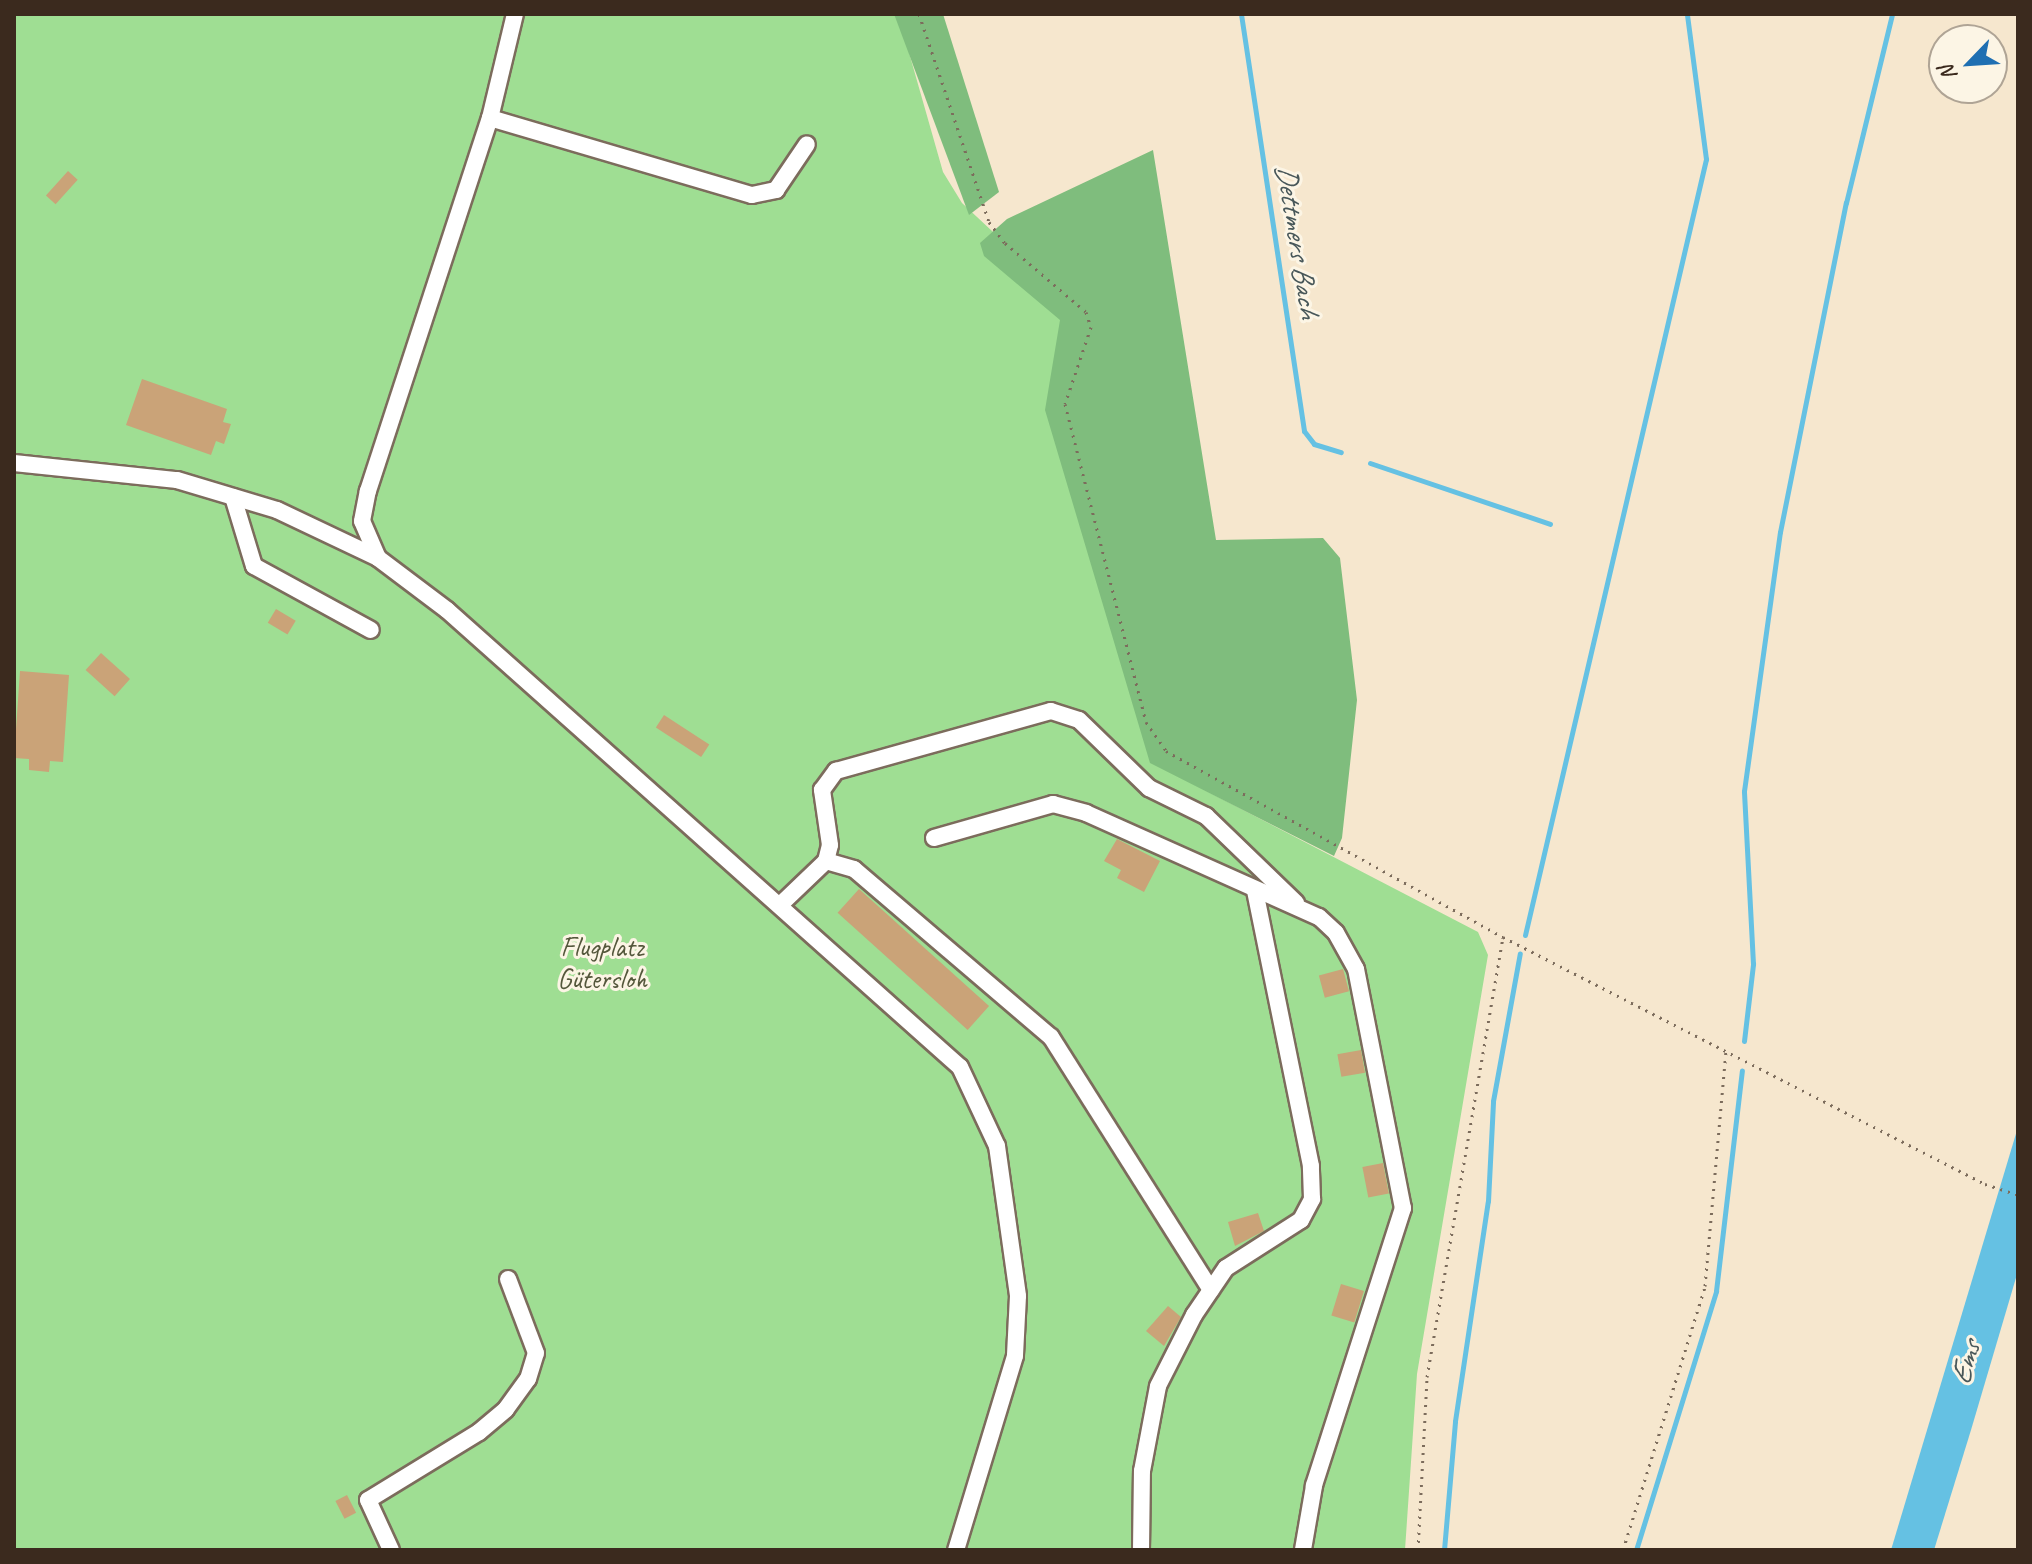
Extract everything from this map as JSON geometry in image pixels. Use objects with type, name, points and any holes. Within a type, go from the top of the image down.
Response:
[{"type":"lane","points":[[378,558],[362,521],[368,491],[490,118],[515,14]]},
{"type":"lane","points":[[490,118],[752,195],[776,190],[807,144]]},
{"type":"lane","points":[[14,463],[177,480],[277,510],[378,558],[447,610],[960,1067],[997,1146],[1018,1296],[1015,1356],[956,1550]]},
{"type":"lane","points":[[233,497],[254,566],[371,630]]},
{"type":"lane","points":[[780,905],[826,861],[830,845],[822,790],[836,771],[1051,711],[1079,720],[1149,788],[1206,816],[1302,909],[1336,933],[1356,969],[1403,1208],[1314,1486],[1303,1550]]},
{"type":"lane","points":[[934,838],[1053,804],[1086,813],[1255,891],[1302,909]]},
{"type":"lane","points":[[826,861],[854,869],[1051,1037],[1211,1290]]},
{"type":"lane","points":[[1141,1550],[1142,1471],[1158,1386],[1226,1268],[1301,1220],[1312,1199],[1311,1166],[1255,891]]},
{"type":"lane","points":[[391,1550],[368,1500],[479,1432],[506,1409],[528,1379],[536,1353],[508,1279]]},
{"type":"path","points":[[919,14],[989,222],[1088,319],[1091,327],[1065,404],[1146,722],[1166,751],[1211,780],[1503,937],[1985,1184],[2018,1195]]},
{"type":"path","points":[[1418,1550],[1427,1377],[1503,937]]},
{"type":"path","points":[[1623,1550],[1705,1286],[1726,1050]]},
{"type":"green space","name":"Flugplatz Gütersloh","points":[[14,14],[898,14],[943,172],[962,203],[1080,313],[1047,410],[1144,738],[1195,785],[1478,932],[1488,955],[1417,1374],[1405,1550],[14,1550]]},
{"type":"green space","points":[[894,14],[943,14],[999,192],[969,215]]},
{"type":"green space","points":[[1153,150],[1216,540],[1323,538],[1340,558],[1357,700],[1342,838],[1334,856],[1150,763],[1045,410],[1060,320],[984,256],[980,243],[1007,219]]},
{"type":"water","name":"Ems","points":[[2018,1127],[2018,1271],[1971,1430],[1934,1550],[1891,1550]]},
{"type":"building","points":[[68,171],[78,180],[56,204],[46,196]]},
{"type":"building","points":[[142,379],[227,409],[223,422],[231,424],[224,444],[216,441],[211,455],[126,425]]},
{"type":"building","points":[[276,609],[296,621],[287,635],[268,623]]},
{"type":"building","points":[[101,653],[130,679],[115,696],[86,670]]},
{"type":"building","points":[[20,671],[69,675],[63,762],[50,761],[49,772],[29,770],[29,759],[14,758]]},
{"type":"building","points":[[664,715],[709,744],[701,757],[656,728]]},
{"type":"building","points":[[1117,839],[1160,861],[1144,892],[1117,878],[1121,870],[1104,861]]},
{"type":"building","points":[[859,889],[989,1006],[968,1030],[838,913]]},
{"type":"building","points":[[1343,969],[1349,991],[1325,998],[1319,975]]},
{"type":"building","points":[[1361,1050],[1365,1073],[1341,1077],[1337,1054]]},
{"type":"building","points":[[1383,1163],[1389,1193],[1368,1197],[1362,1167]]},
{"type":"building","points":[[1258,1213],[1264,1231],[1235,1246],[1228,1222]]},
{"type":"building","points":[[1341,1284],[1364,1291],[1354,1323],[1331,1316]]},
{"type":"building","points":[[1168,1306],[1181,1317],[1164,1346],[1146,1331]]},
{"type":"building","points":[[347,1495],[356,1513],[344,1519],[335,1501]]},
{"type":"waterway","name":"Dettmers Bach","points":[[1241,14],[1304,431],[1314,444],[1341,452]]},
{"type":"waterway","points":[[1525,935],[1706,159],[1687,14]]},
{"type":"waterway","points":[[1744,1041],[1753,964],[1744,791],[1780,532],[1846,203],[1892,14]]},
{"type":"waterway","name":"Dettmers Bach","points":[[1370,463],[1550,524]]},
{"type":"waterway","points":[[1444,1550],[1455,1421],[1488,1201],[1493,1101],[1520,953]]},
{"type":"waterway","points":[[1636,1550],[1716,1291],[1742,1071]]}]
